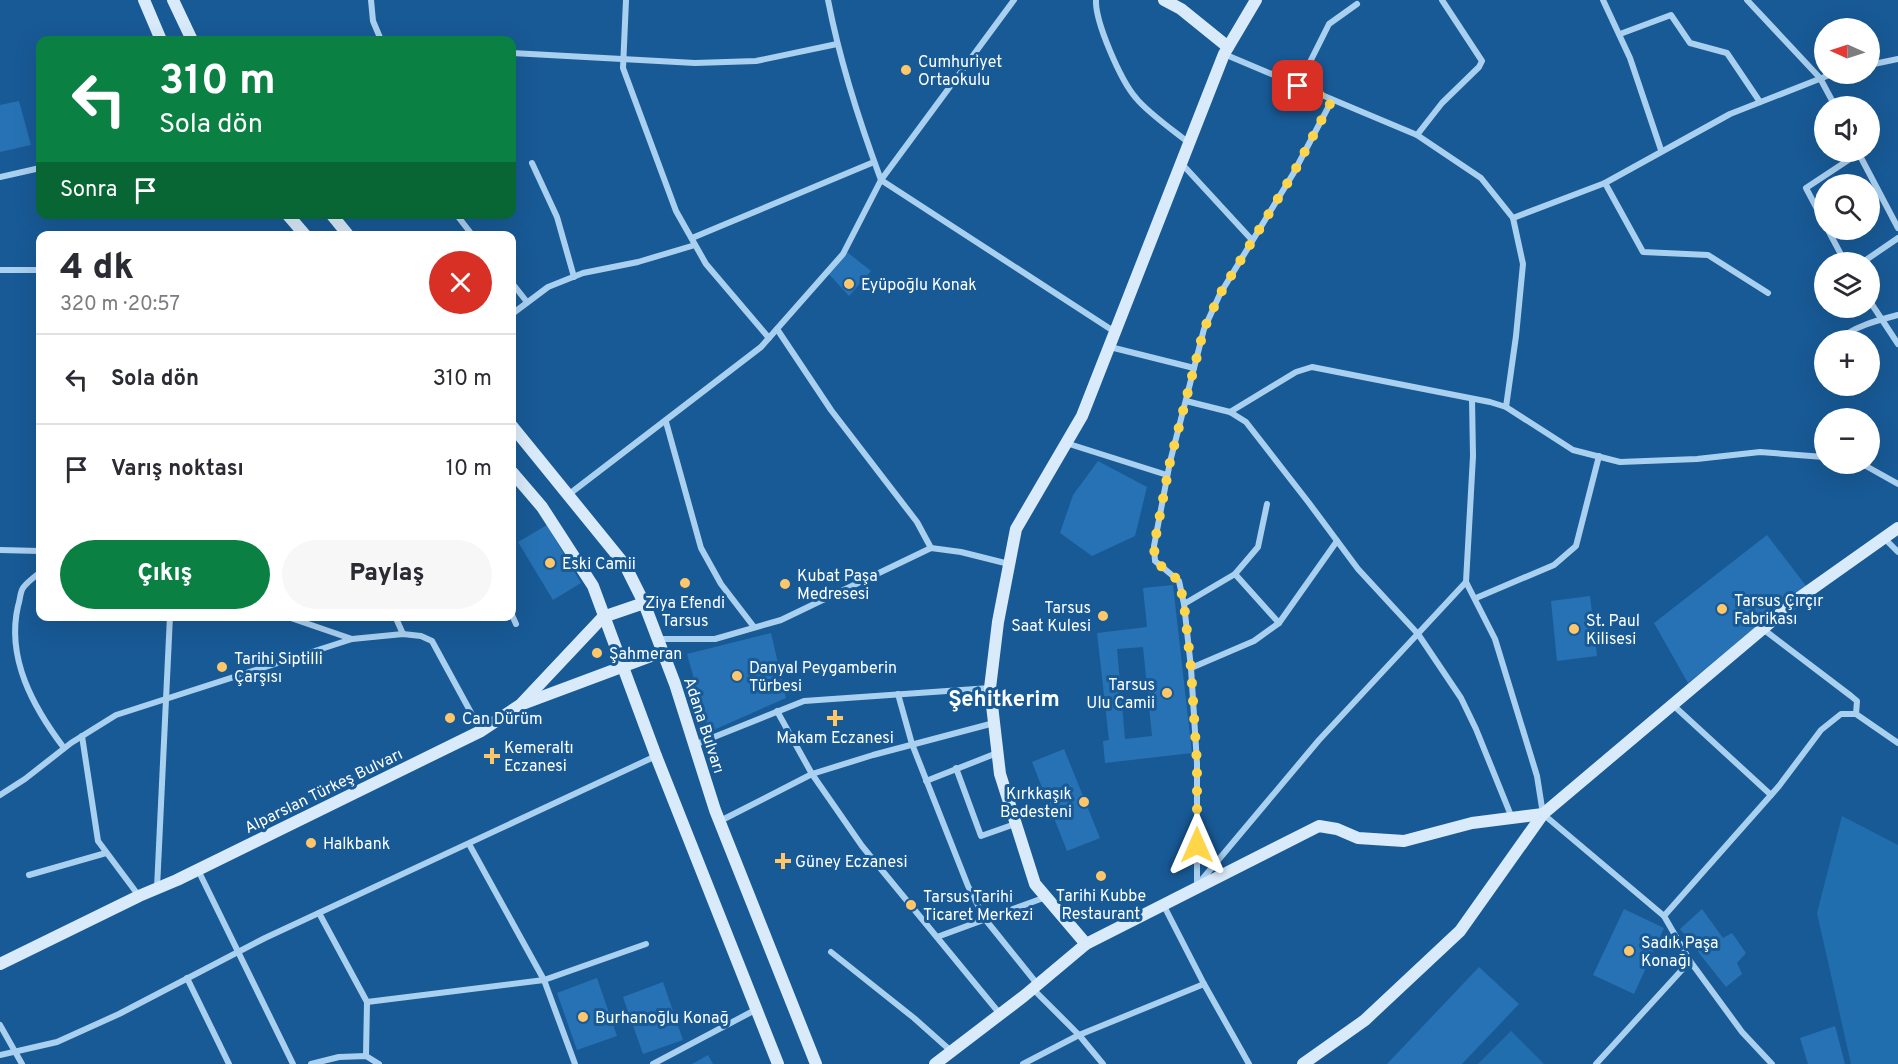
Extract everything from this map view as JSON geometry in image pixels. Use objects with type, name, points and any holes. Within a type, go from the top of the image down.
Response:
[{"type":"street","points":[[144,0],[159,36]]},
{"type":"street","points":[[173,0],[190,36]]},
{"type":"street","points":[[371,0],[372,21],[379,36]]},
{"type":"street","points":[[627,0],[623,68],[676,211],[706,264],[769,338]]},
{"type":"street","points":[[828,0],[837,44],[881,180],[1115,332]]},
{"type":"street","points":[[568,495],[761,347],[843,254],[881,180],[1014,0]]},
{"type":"street","points":[[1096,0],[1095,10],[1113,58],[1135,98],[1190,144]]},
{"type":"street","points":[[1164,0],[1181,9],[1226,51],[1298,86],[1417,135],[1481,178],[1513,218],[1523,264],[1506,407]]},
{"type":"street","points":[[1086,944],[1035,884],[1000,774],[990,688],[998,622],[1016,529],[1082,416],[1226,51],[1256,0]]},
{"type":"street","points":[[1417,135],[1442,103],[1479,67],[1482,61],[1443,0]]},
{"type":"street","points":[[1603,0],[1630,58],[1661,150]]},
{"type":"street","points":[[1747,0],[1814,72]]},
{"type":"street","points":[[1298,86],[1329,24],[1357,4]]},
{"type":"street","points":[[1620,34],[1671,15],[1690,43],[1727,53],[1760,102]]},
{"type":"street","points":[[516,52],[695,63],[756,61],[837,44]]},
{"type":"street","points":[[1880,63],[1898,59]]},
{"type":"street","points":[[1513,218],[1605,183],[1661,150],[1730,114],[1814,80]]},
{"type":"street","points":[[1197,886],[1197,764],[1184,604],[1179,581],[1155,561],[1154,546],[1167,475],[1204,329],[1220,294],[1293,174],[1332,100]]},
{"type":"street","points":[[516,311],[548,287],[574,277],[638,262],[693,242],[874,162]]},
{"type":"street","points":[[1826,174],[1844,162]]},
{"type":"street","points":[[1863,162],[1898,228]]},
{"type":"street","points":[[532,163],[557,217],[574,277]]},
{"type":"street","points":[[1182,164],[1252,240]]},
{"type":"street","points":[[0,177],[36,169]]},
{"type":"street","points":[[1814,182],[1806,188],[1814,203]]},
{"type":"street","points":[[1605,183],[1643,252],[1708,255],[1768,293]]},
{"type":"street","points":[[291,219],[302,231]]},
{"type":"street","points":[[335,219],[345,231]]},
{"type":"street","points":[[460,219],[469,231]]},
{"type":"street","points":[[1878,252],[1898,238]]},
{"type":"street","points":[[0,270],[36,270]]},
{"type":"street","points":[[516,288],[527,302]]},
{"type":"street","points":[[1856,330],[1898,315]]},
{"type":"street","points":[[1880,316],[1898,344]]},
{"type":"street","points":[[777,329],[831,410],[917,522],[931,548]]},
{"type":"street","points":[[1110,347],[1194,368]]},
{"type":"street","points":[[1230,412],[1296,372],[1312,367],[1506,407],[1573,450],[1620,462],[1697,459],[1760,452],[1814,456]]},
{"type":"street","points":[[1472,399],[1473,456],[1466,582],[1476,598],[1498,649],[1538,776],[1543,814],[1664,916],[1690,961],[1742,1032],[1772,1064]]},
{"type":"street","points":[[1186,401],[1230,412],[1246,423],[1358,569],[1418,634],[1461,698],[1512,818]]},
{"type":"street","points":[[666,422],[702,548],[721,584],[754,627]]},
{"type":"street","name":"Adana Bulvarı","points":[[516,431],[625,565],[644,603],[675,684],[719,822],[816,1064]]},
{"type":"street","points":[[1066,443],[1167,475]]},
{"type":"street","points":[[1476,598],[1554,566],[1576,546],[1599,456]]},
{"type":"street","points":[[1880,474],[1898,484]]},
{"type":"street","points":[[516,477],[542,507],[593,586],[656,756],[778,1064]]},
{"type":"street","points":[[1184,604],[1235,574],[1258,547],[1267,504]]},
{"type":"street","points":[[1303,1064],[1365,1020],[1460,931],[1543,814],[1799,598],[1898,528]]},
{"type":"street","points":[[1884,538],[1898,552]]},
{"type":"street","points":[[1191,668],[1254,641],[1278,623],[1337,541]]},
{"type":"street","points":[[657,639],[715,639],[781,620],[931,548],[962,552],[1009,564]]},
{"type":"street","points":[[0,550],[36,551]]},
{"type":"street","points":[[1235,574],[1278,623]]},
{"type":"street","points":[[36,576],[23,588],[16,614],[15,646],[25,682],[43,720],[64,748]]},
{"type":"street","points":[[1197,886],[1319,740],[1466,582]]},
{"type":"street","points":[[520,705],[603,617],[644,603]]},
{"type":"street","points":[[157,889],[170,621]]},
{"type":"street","points":[[300,621],[352,639]]},
{"type":"street","points":[[397,621],[403,634]]},
{"type":"street","points":[[1763,629],[1857,701],[1856,714]]},
{"type":"street","points":[[0,795],[25,779],[64,748],[116,714],[166,700],[352,639],[403,634],[421,636],[432,641],[481,731]]},
{"type":"street","name":"Alparslan Türkeş Bulvarı","points":[[0,964],[481,731],[520,705],[662,652]]},
{"type":"street","points":[[694,745],[804,701],[990,688]]},
{"type":"street","points":[[898,694],[912,744],[926,781],[968,886],[986,919],[1035,987],[1103,1064]]},
{"type":"street","points":[[1673,705],[1771,795]]},
{"type":"street","points":[[777,711],[812,774],[862,846],[1001,1014]]},
{"type":"street","points":[[1664,916],[1771,795],[1821,730],[1841,714],[1856,714],[1898,743]]},
{"type":"street","points":[[719,822],[812,774],[912,744],[994,723]]},
{"type":"street","points":[[82,736],[98,841],[139,896]]},
{"type":"street","points":[[926,781],[998,752]]},
{"type":"street","points":[[0,1055],[57,1042],[119,1014],[238,951],[656,756]]},
{"type":"street","points":[[956,768],[981,836],[1016,824]]},
{"type":"street","points":[[935,1064],[1035,987],[1086,944],[1319,826],[1337,829],[1359,838],[1404,841],[1472,824],[1543,814]]},
{"type":"street","points":[[469,844],[544,980],[575,1064]]},
{"type":"street","points":[[28,875],[106,853]]},
{"type":"street","points":[[198,870],[293,1064]]},
{"type":"street","points":[[937,937],[1046,897]]},
{"type":"street","points":[[1163,904],[1249,1064]]},
{"type":"street","points":[[319,913],[367,1002],[366,1056]]},
{"type":"street","points":[[367,1002],[544,980],[646,944]]},
{"type":"street","points":[[831,952],[914,1018],[951,1051]]},
{"type":"street","points":[[1596,1064],[1690,961]]},
{"type":"street","points":[[187,978],[229,1064]]},
{"type":"street","points":[[1026,1063],[1079,1035],[1204,984]]},
{"type":"street","points":[[653,1064],[758,1009]]},
{"type":"street","points":[[0,1025],[22,1064]]},
{"type":"street","points":[[311,1064],[339,1056],[366,1056],[379,1064]]},
{"type":"shaded area","points":[[1842,816],[1898,845],[1898,1064],[1851,1064],[1817,913]]},
{"type":"shaded area","points":[[1511,1031],[1544,1064],[1478,1064]]},
{"type":"building","points":[[19,101],[31,145],[0,152],[0,105]]},
{"type":"building","name":"Eyüpoğlu Konak","points":[[847,252],[871,271],[849,296],[827,272]]},
{"type":"building","points":[[1098,461],[1147,487],[1135,536],[1092,556],[1060,533],[1073,495]]},
{"type":"building","name":"Eski Camii","points":[[547,525],[581,583],[553,600],[518,542]]},
{"type":"building","points":[[1767,535],[1807,587],[1688,683],[1654,623]]},
{"type":"building","name":"Tarsus Ulu Camii","points":[[1173,585],[1192,753],[1105,763],[1103,741],[1109,740],[1097,633],[1147,627],[1143,588]],"holes":[[[1143,647],[1152,736],[1125,739],[1117,649]]]},
{"type":"building","name":"St. Paul Kilisesi","points":[[1590,596],[1597,656],[1557,661],[1551,601]]},
{"type":"building","name":"Danyal Peygamberin Türbesi","points":[[771,633],[786,698],[709,732],[687,654]]},
{"type":"building","points":[[1064,749],[1100,838],[1067,851],[1032,762]]},
{"type":"building","name":"Sadık Paşa Konağı","points":[[1624,909],[1664,928],[1634,994],[1593,975]]},
{"type":"building","points":[[1702,909],[1723,938],[1732,933],[1746,953],[1737,963],[1742,974],[1726,987],[1680,929]]},
{"type":"building","points":[[1479,967],[1519,1004],[1462,1064],[1387,1064]]},
{"type":"building","points":[[597,978],[617,1036],[577,1050],[557,993]]},
{"type":"building","points":[[663,982],[683,1040],[643,1054],[623,997]]},
{"type":"building","points":[[1835,1026],[1845,1064],[1808,1064],[1800,1038]]},
{"type":"building","points":[[708,1055],[713,1064],[692,1064]]},
{"type":"place","name":"Cumhuriyet Ortaokulu","points":[[906,70]]},
{"type":"place","name":"Eyüpoğlu Konak","points":[[849,284]]},
{"type":"place","name":"Eski Camii","points":[[550,563]]},
{"type":"place","name":"Ziya Efendi Tarsus","points":[[685,583]]},
{"type":"place","name":"Kubat Paşa Medresesi","points":[[785,584]]},
{"type":"place","name":"Tarsus Çırçır Fabrikası","points":[[1722,609]]},
{"type":"place","name":"Tarsus Saat Kulesi","points":[[1103,616]]},
{"type":"place","name":"St. Paul Kilisesi","points":[[1574,629]]},
{"type":"place","name":"Şahmeran","points":[[597,653]]},
{"type":"place","name":"Tarihi Siptilli Çarşısı","points":[[222,667]]},
{"type":"place","name":"Danyal Peygamberin Türbesi","points":[[737,676]]},
{"type":"place","name":"Tarsus Ulu Camii","points":[[1167,693]]},
{"type":"place","name":"Can Dürüm","points":[[450,718]]},
{"type":"place","name":"Makam Eczanesi","points":[[835,718]]},
{"type":"place","name":"Kemeraltı Eczanesi","points":[[492,756]]},
{"type":"place","name":"Kırkkaşık Bedesteni","points":[[1084,802]]},
{"type":"place","name":"Halkbank","points":[[311,843]]},
{"type":"place","name":"Güney Eczanesi","points":[[783,861]]},
{"type":"place","name":"Tarihi Kubbe Restaurant","points":[[1101,876]]},
{"type":"place","name":"Tarsus Tarihi Ticaret Merkezi","points":[[911,905]]},
{"type":"place","name":"Sadık Paşa Konağı","points":[[1629,951]]},
{"type":"place","name":"Burhanoğlu Konağ","points":[[583,1017]]},
{"type":"district","name":"Şehitkerim","points":[[1004,698]]},
{"type":"route","points":[[1197,845],[1197,764],[1184,604],[1179,581],[1155,561],[1154,546],[1170,462],[1204,329],[1220,294],[1293,174],[1332,100],[1298,86]]}]
